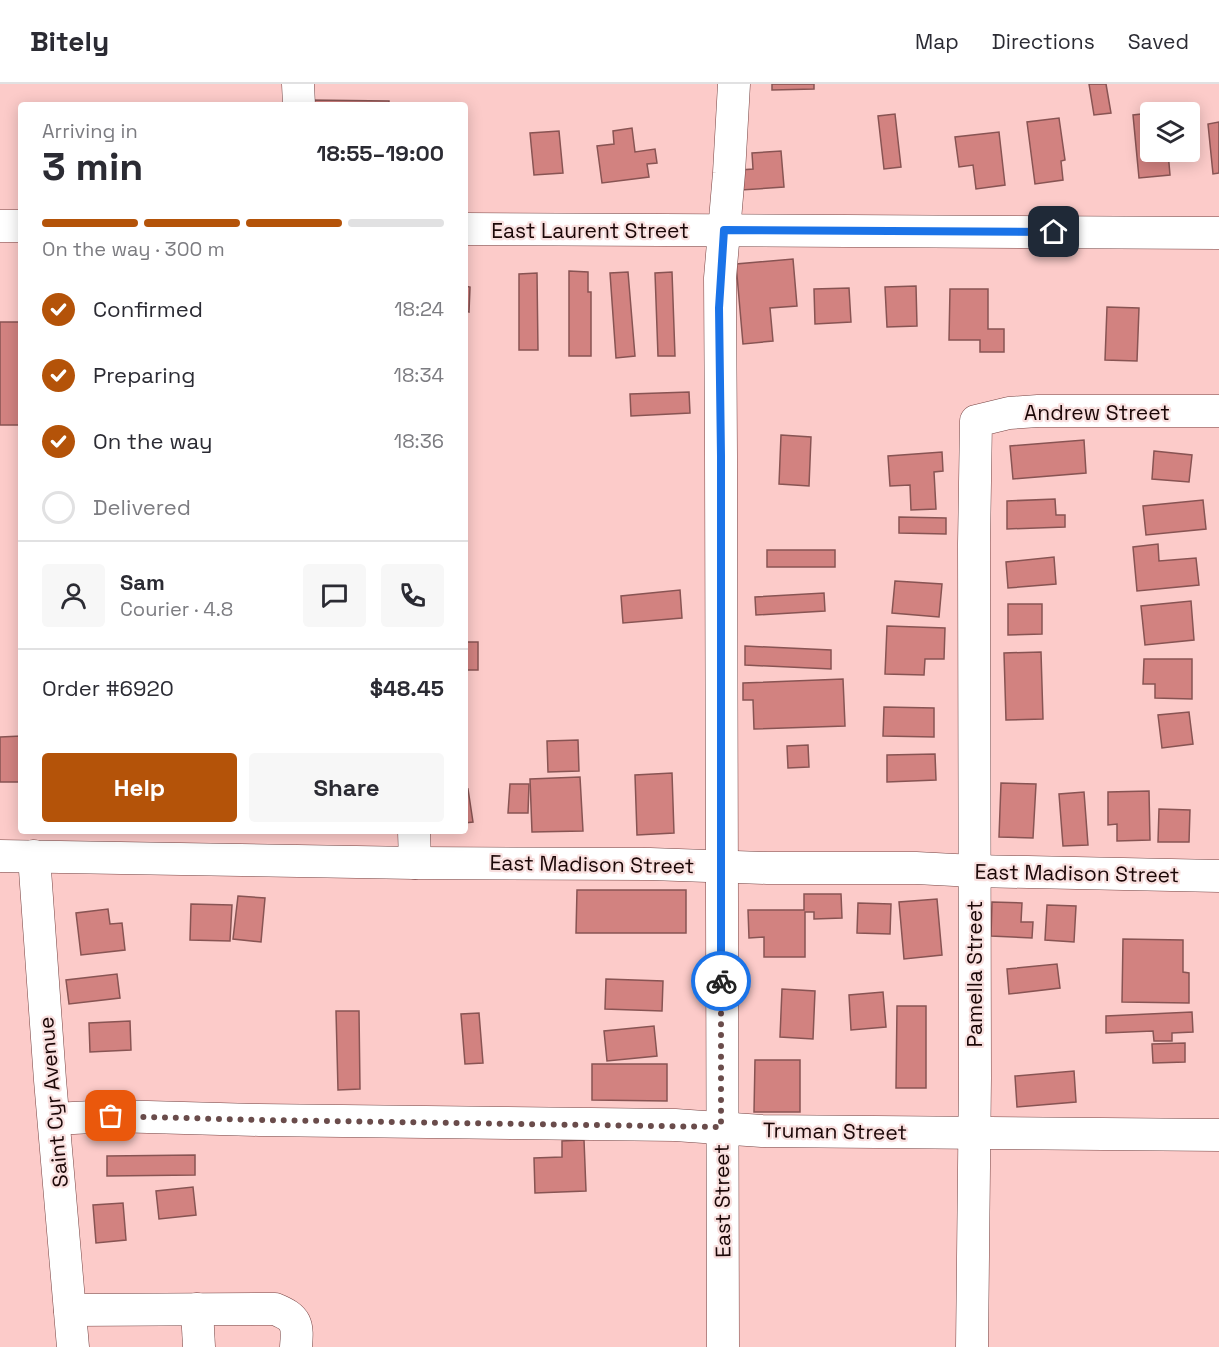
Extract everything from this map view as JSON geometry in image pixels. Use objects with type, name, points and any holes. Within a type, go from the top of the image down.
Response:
[{"type":"street","points":[[298,84],[299,102]]},
{"type":"street","name":"East Street","points":[[723,1347],[719,308],[734,84]]},
{"type":"street","points":[[0,226],[18,226]]},
{"type":"street","name":"East Laurent Street","points":[[468,229],[1219,232]]},
{"type":"street","name":"Andrew Street","points":[[976,421],[1009,413],[1038,411],[1219,411]]},
{"type":"street","name":"Pamella Street","points":[[972,1347],[976,421]]},
{"type":"street","points":[[414,834],[415,863]]},
{"type":"street","name":"East Madison Street","points":[[0,856],[415,863],[650,864],[767,868],[915,868],[1219,876]]},
{"type":"street","name":"Saint Cyr Avenue","points":[[34,856],[73,1347]]},
{"type":"street","name":"Truman Street","points":[[54,1119],[111,1116],[721,1127],[762,1131],[1219,1135]]},
{"type":"street","points":[[197,1309],[199,1347]]},
{"type":"street","points":[[70,1310],[275,1309],[290,1315],[298,1328],[296,1347]]},
{"type":"building","points":[[772,84],[814,84],[814,89],[772,90]]},
{"type":"building","points":[[1089,84],[1106,84],[1111,113],[1094,115]]},
{"type":"building","points":[[308,100],[389,101],[389,102],[308,102]]},
{"type":"building","points":[[895,114],[901,167],[884,169],[878,116]]},
{"type":"building","points":[[1140,114],[1140,162],[1169,162],[1170,175],[1139,178],[1133,115]]},
{"type":"building","points":[[1059,118],[1065,160],[1061,161],[1063,180],[1035,184],[1027,122]]},
{"type":"building","points":[[1219,122],[1219,173],[1213,174],[1208,124]]},
{"type":"building","points":[[632,128],[635,152],[655,149],[657,163],[647,164],[649,177],[602,183],[597,146],[614,144],[613,131]]},
{"type":"building","points":[[559,131],[563,173],[534,175],[530,133]]},
{"type":"building","points":[[999,132],[1005,185],[976,189],[973,165],[959,167],[955,137]]},
{"type":"building","points":[[781,151],[784,187],[741,190],[740,170],[753,169],[752,153]]},
{"type":"building","points":[[793,259],[797,306],[770,308],[773,341],[743,344],[736,264]]},
{"type":"building","points":[[569,271],[588,272],[588,292],[591,292],[591,356],[569,356]]},
{"type":"building","points":[[628,272],[635,356],[616,358],[610,273]]},
{"type":"building","points":[[672,272],[675,356],[658,356],[655,273]]},
{"type":"building","points":[[537,273],[538,350],[519,350],[519,274]]},
{"type":"building","points":[[916,286],[917,326],[887,327],[885,287]]},
{"type":"building","points":[[468,287],[470,287],[468,312]]},
{"type":"building","points":[[849,288],[851,322],[815,324],[814,289]]},
{"type":"building","points":[[950,289],[988,289],[988,329],[1004,329],[1004,352],[980,352],[980,340],[949,340]]},
{"type":"building","points":[[1107,307],[1139,308],[1137,361],[1105,360]]},
{"type":"building","points":[[0,322],[18,322],[18,425],[0,425]]},
{"type":"building","points":[[689,392],[690,413],[631,416],[630,394]]},
{"type":"building","points":[[781,435],[811,437],[809,486],[779,484]]},
{"type":"building","points":[[1084,440],[1086,473],[1013,479],[1010,446]]},
{"type":"building","points":[[1154,451],[1192,455],[1189,482],[1152,479]]},
{"type":"building","points":[[942,452],[943,471],[934,472],[936,509],[911,510],[910,485],[890,486],[888,456]]},
{"type":"building","points":[[1055,499],[1056,515],[1065,515],[1065,527],[1007,529],[1007,501]]},
{"type":"building","points":[[1203,500],[1206,529],[1146,535],[1143,506]]},
{"type":"building","points":[[899,517],[946,518],[946,534],[899,533]]},
{"type":"building","points":[[1158,544],[1159,561],[1196,558],[1199,585],[1137,591],[1133,547]]},
{"type":"building","points":[[767,550],[835,550],[835,567],[767,567]]},
{"type":"building","points":[[1054,557],[1056,584],[1008,588],[1006,562]]},
{"type":"building","points":[[895,581],[942,584],[939,617],[892,613]]},
{"type":"building","points":[[680,590],[682,618],[623,623],[621,596]]},
{"type":"building","points":[[824,593],[825,611],[756,615],[755,597]]},
{"type":"building","points":[[1191,601],[1194,640],[1145,645],[1141,606]]},
{"type":"building","points":[[1008,604],[1042,604],[1042,634],[1008,635]]},
{"type":"building","points":[[887,626],[945,628],[944,659],[925,659],[924,675],[885,674]]},
{"type":"building","points":[[468,642],[478,642],[478,670],[468,670]]},
{"type":"building","points":[[745,646],[831,650],[831,669],[745,665]]},
{"type":"building","points":[[1041,652],[1043,719],[1006,720],[1004,653]]},
{"type":"building","points":[[1144,659],[1192,659],[1192,699],[1155,698],[1155,684],[1143,684]]},
{"type":"building","points":[[843,679],[845,726],[754,729],[753,700],[743,700],[743,683]]},
{"type":"building","points":[[884,707],[934,708],[934,737],[883,736]]},
{"type":"building","points":[[1189,712],[1193,744],[1162,748],[1158,715]]},
{"type":"building","points":[[18,736],[18,782],[0,782],[0,737]]},
{"type":"building","points":[[578,740],[579,771],[548,772],[547,741]]},
{"type":"building","points":[[808,745],[809,767],[788,768],[787,746]]},
{"type":"building","points":[[935,754],[936,780],[887,782],[887,755]]},
{"type":"building","points":[[672,773],[674,833],[637,835],[635,775]]},
{"type":"building","points":[[580,777],[583,831],[532,832],[530,779]]},
{"type":"building","points":[[1001,783],[1036,784],[1033,838],[999,837]]},
{"type":"building","points":[[510,784],[529,784],[528,813],[508,813]]},
{"type":"building","points":[[468,789],[473,822],[468,823]]},
{"type":"building","points":[[1149,791],[1150,840],[1117,841],[1117,824],[1108,825],[1108,792]]},
{"type":"building","points":[[1084,792],[1088,845],[1063,846],[1059,794]]},
{"type":"building","points":[[1159,809],[1190,810],[1189,842],[1158,842]]},
{"type":"building","points":[[577,890],[686,890],[686,933],[576,933]]},
{"type":"building","points":[[804,894],[841,894],[842,918],[814,919],[814,912],[805,912],[805,957],[764,957],[764,937],[749,938],[748,910],[804,910]]},
{"type":"building","points":[[238,896],[265,898],[261,942],[233,939]]},
{"type":"building","points":[[937,899],[942,955],[904,959],[899,902]]},
{"type":"building","points":[[992,902],[1022,903],[1021,922],[1033,922],[1032,938],[991,936]]},
{"type":"building","points":[[858,903],[891,904],[890,934],[857,933]]},
{"type":"building","points":[[191,904],[232,905],[230,941],[190,940]]},
{"type":"building","points":[[1047,905],[1076,906],[1074,942],[1045,940]]},
{"type":"building","points":[[108,909],[110,924],[122,923],[125,950],[81,955],[76,913]]},
{"type":"building","points":[[1123,939],[1183,940],[1183,972],[1189,973],[1189,1003],[1122,1002]]},
{"type":"building","points":[[1057,964],[1060,988],[1009,994],[1007,969]]},
{"type":"building","points":[[117,974],[120,998],[69,1004],[66,980]]},
{"type":"building","points":[[606,979],[663,981],[662,1011],[605,1009]]},
{"type":"building","points":[[782,989],[815,991],[813,1039],[780,1037]]},
{"type":"building","points":[[883,992],[886,1027],[851,1030],[849,995]]},
{"type":"building","points":[[897,1006],[926,1006],[926,1088],[896,1088]]},
{"type":"building","points":[[336,1011],[359,1011],[360,1089],[338,1090]]},
{"type":"building","points":[[1192,1012],[1193,1032],[1172,1033],[1172,1041],[1154,1041],[1153,1031],[1106,1033],[1106,1016]]},
{"type":"building","points":[[479,1013],[483,1063],[465,1064],[461,1014]]},
{"type":"building","points":[[130,1021],[131,1050],[90,1052],[89,1023]]},
{"type":"building","points":[[654,1026],[657,1056],[607,1061],[604,1031]]},
{"type":"building","points":[[1185,1043],[1185,1062],[1153,1063],[1152,1044]]},
{"type":"building","points":[[755,1060],[800,1060],[800,1112],[754,1112]]},
{"type":"building","points":[[592,1064],[667,1064],[667,1101],[592,1100]]},
{"type":"building","points":[[1074,1071],[1076,1102],[1017,1107],[1015,1076]]},
{"type":"building","points":[[584,1140],[586,1191],[535,1193],[534,1158],[562,1157],[562,1141]]},
{"type":"building","points":[[195,1155],[195,1175],[107,1176],[107,1156]]},
{"type":"building","points":[[193,1187],[196,1215],[159,1219],[156,1191]]},
{"type":"building","points":[[123,1203],[126,1240],[96,1243],[93,1205]]},
{"type":"way so far","points":[[111,1116],[721,1127],[721,981]]},
{"type":"route","points":[[721,981],[719,308],[724,230],[1054,232]]}]
